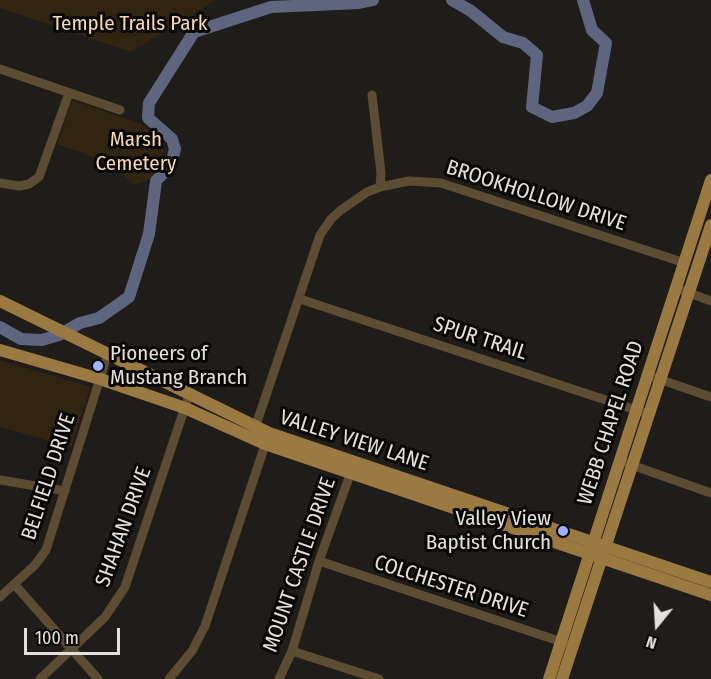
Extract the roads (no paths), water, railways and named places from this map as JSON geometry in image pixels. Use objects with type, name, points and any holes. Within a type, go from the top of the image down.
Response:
[{"type":"main road","name":"WEBB CHAPEL ROAD","points":[[562,679],[567,644],[589,554],[710,186]]},
{"type":"main road","name":"WEBB CHAPEL ROAD","points":[[549,679],[567,644],[607,546],[711,225]]},
{"type":"main road","name":"VALLEY VIEW LANE","points":[[0,301],[108,353],[267,439],[589,554],[709,588]]},
{"type":"main road","name":"VALLEY VIEW LANE","points":[[0,350],[100,380],[254,432]]},
{"type":"main road","name":"VALLEY VIEW LANE","points":[[352,468],[594,541],[709,588]]},
{"type":"street","points":[[0,69],[120,110]]},
{"type":"street","points":[[0,183],[19,186],[29,184],[39,177],[69,93]]},
{"type":"street","points":[[372,95],[381,173],[380,187]]},
{"type":"street","name":"BROOKHOLLOW DRIVE","points":[[254,432],[316,246],[326,226],[353,201],[380,187],[410,181],[441,183],[685,262]]},
{"type":"street","points":[[676,288],[711,301]]},
{"type":"street","name":"SPUR TRAIL","points":[[300,299],[650,414]]},
{"type":"street","name":"BELFIELD DRIVE","points":[[0,597],[15,585],[46,550],[108,353]]},
{"type":"street","points":[[647,375],[711,397]]},
{"type":"street","name":"SHAHAN DRIVE","points":[[39,679],[115,605],[126,587],[189,395]]},
{"type":"street","points":[[169,679],[192,651],[205,626],[267,439]]},
{"type":"street","points":[[620,461],[711,493]]},
{"type":"street","name":"MOUNT CASTLE DRIVE","points":[[279,679],[292,651],[319,561],[352,468]]},
{"type":"street","points":[[0,480],[12,480],[65,492]]},
{"type":"street","name":"COLCHESTER DRIVE","points":[[319,561],[567,644]]},
{"type":"street","points":[[15,585],[98,679]]},
{"type":"street","points":[[292,651],[379,679]]},
{"type":"waterway","points":[[0,327],[21,339],[42,340],[59,335],[80,323],[99,318],[129,297],[149,234],[156,181],[171,165],[175,149],[172,139],[148,118],[149,103],[194,32],[271,7],[359,3],[373,0]]},
{"type":"waterway","points":[[452,0],[471,11],[503,37],[523,43],[537,55],[532,107],[552,117],[574,113],[587,106],[597,93],[606,43],[592,30],[583,0]]},
{"type":"place","name":"Pioneers of Mustang Branch","points":[[98,366]]},
{"type":"place","name":"Valley View Baptist Church","points":[[563,531]]},
{"type":"park label","name":"Temple Trails Park","points":[[130,24]]},
{"type":"park label","name":"Marsh Cemetery","points":[[136,152]]}]
